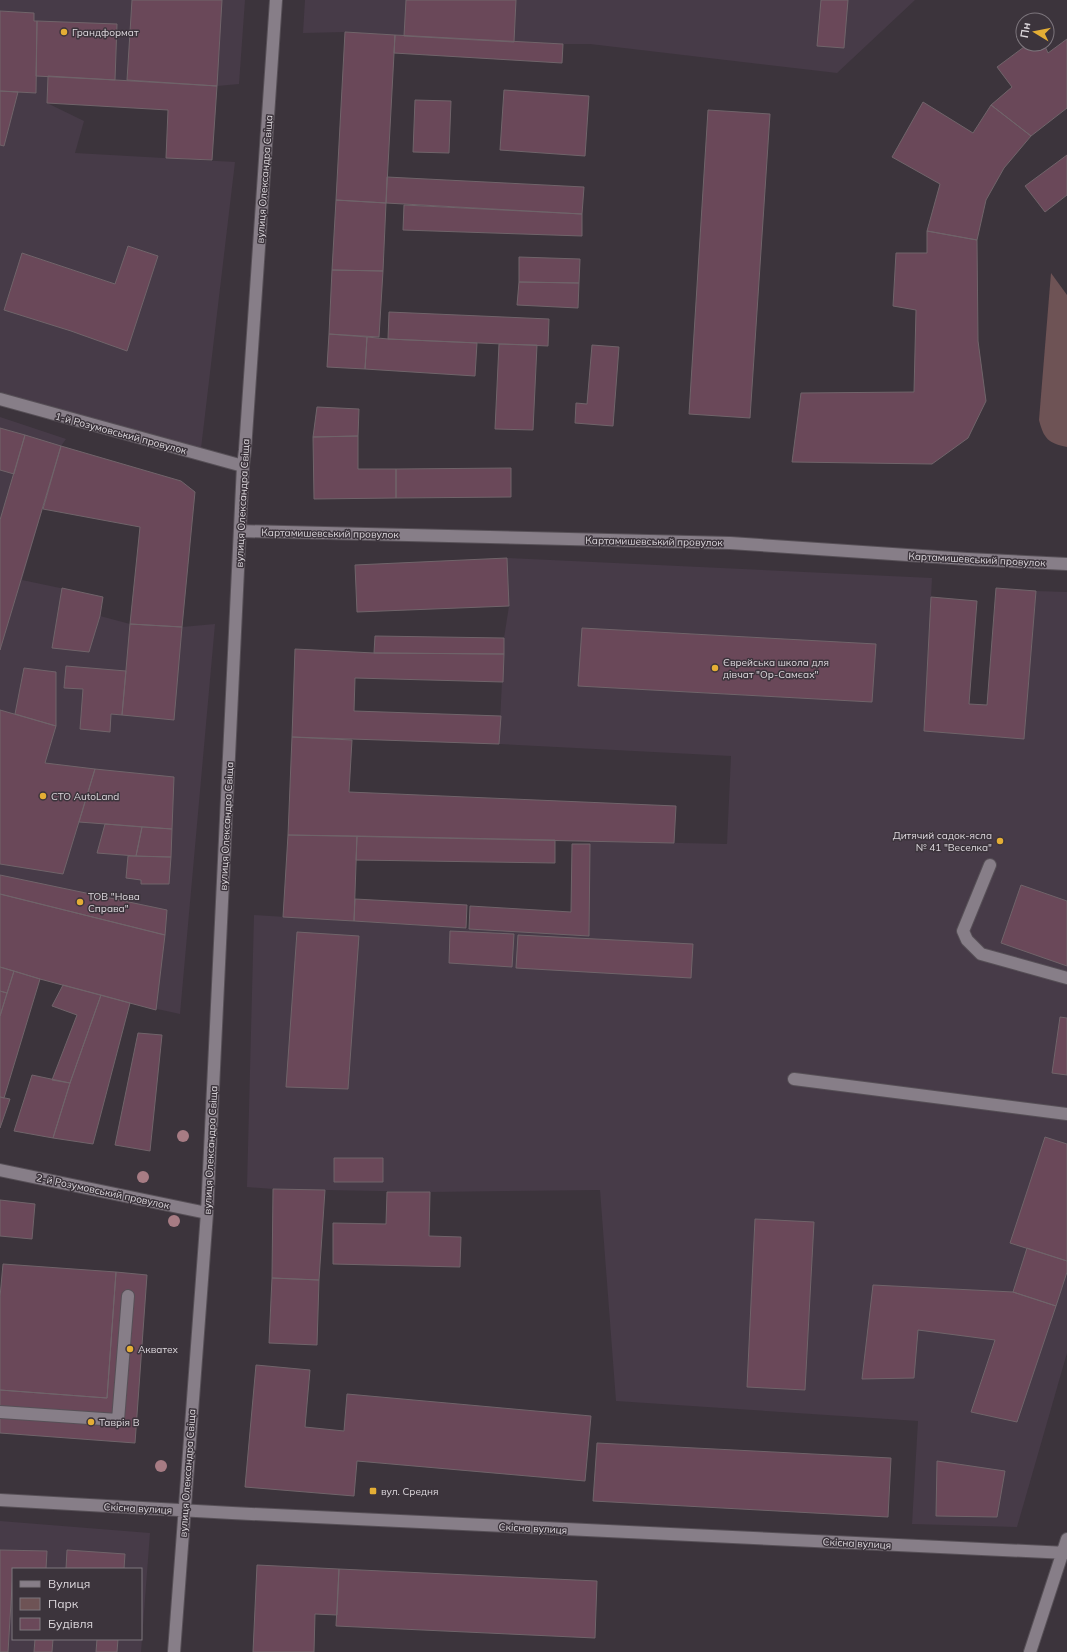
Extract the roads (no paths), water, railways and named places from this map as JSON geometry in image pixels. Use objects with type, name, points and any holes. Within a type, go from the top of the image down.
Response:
[{"type":"street","name":"вулиця Олександра Свіща","points":[[174,1652],[207,1213],[243,466],[246,442],[276,0]]},
{"type":"street","name":"1-й Розумовський провулок","points":[[0,399],[243,466]]},
{"type":"street","name":"Картамишевський провулок","points":[[240,531],[730,543],[967,559],[1067,564]]},
{"type":"street","points":[[990,865],[963,931],[967,940],[982,954],[1067,978]]},
{"type":"street","points":[[794,1079],[1067,1114]]},
{"type":"street","name":"2-й Розумовський провулок","points":[[0,1170],[207,1213]]},
{"type":"street","points":[[0,1412],[118,1420],[128,1296]]},
{"type":"street","name":"Cкісна вулиця","points":[[0,1500],[184,1511],[1065,1553]]},
{"type":"street","points":[[1030,1652],[1065,1553],[1067,1539]]},
{"type":"place","name":"Грандформат","points":[[64,32]]},
{"type":"place","name":"Єврейська школа для дівчат \"Ор-Самєах\"","points":[[715,668]]},
{"type":"place","name":"СТО AutoLand","points":[[43,796]]},
{"type":"place","name":"Дитячий садок-ясла № 41 \"Веселка\"","points":[[1000,841]]},
{"type":"place","name":"ТОВ \"Нова Справа\"","points":[[80,902]]},
{"type":"place","name":"Акватех","points":[[130,1349]]},
{"type":"place","name":"Таврія В","points":[[91,1422]]},
{"type":"place","name":"вул. Средня","points":[[373,1491]]}]
